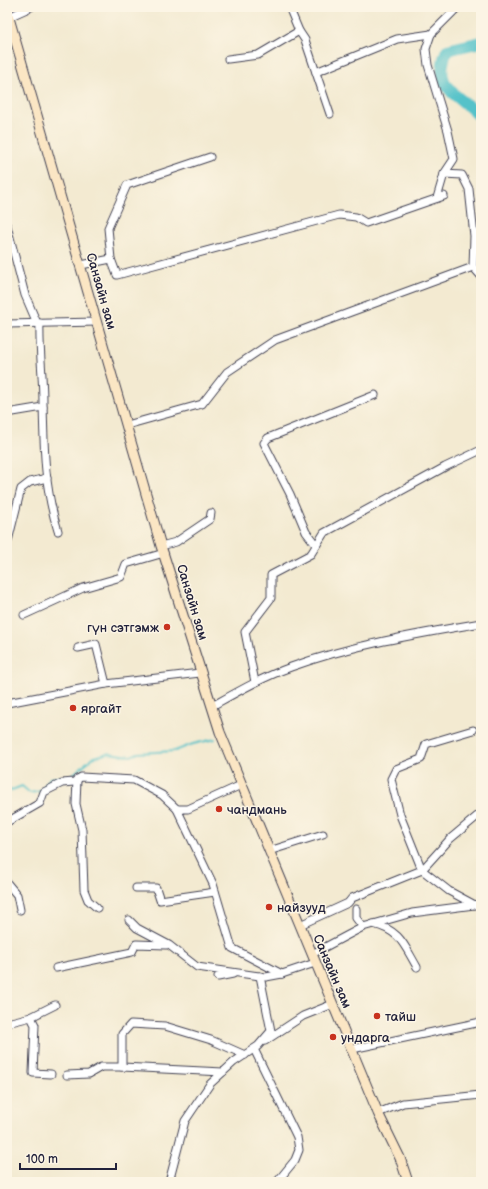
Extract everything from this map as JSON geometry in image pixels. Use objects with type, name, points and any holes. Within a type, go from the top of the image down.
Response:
[{"type":"main road","name":"Санзайн зам","points":[[8,14],[162,550],[223,741],[378,1113],[400,1158],[407,1181]]},
{"type":"street","points":[[8,14],[31,7]]},
{"type":"street","points":[[289,7],[299,31],[305,40],[330,114]]},
{"type":"street","points":[[210,158],[128,185],[108,228],[111,259],[117,275],[338,214],[356,217],[366,223],[440,197],[444,174],[454,159],[446,124],[428,65],[426,49],[431,34],[458,7]]},
{"type":"street","points":[[228,59],[258,55],[299,31]]},
{"type":"street","points":[[316,72],[397,39],[431,34]]},
{"type":"street","points":[[444,174],[462,175],[469,188],[474,236],[473,267],[481,276]]},
{"type":"street","points":[[7,226],[25,295],[38,323],[43,407],[42,428],[49,504],[58,531]]},
{"type":"street","points":[[81,265],[111,259]]},
{"type":"street","points":[[127,425],[202,404],[227,372],[275,340],[473,267]]},
{"type":"street","points":[[7,324],[97,322]]},
{"type":"street","points":[[316,545],[306,532],[290,494],[264,443],[268,438],[375,395]]},
{"type":"street","points":[[7,413],[43,407]]},
{"type":"street","points":[[255,682],[245,632],[271,598],[270,575],[311,554],[324,533],[444,467],[481,450]]},
{"type":"street","points":[[7,545],[21,489],[30,482],[47,478]]},
{"type":"street","points":[[24,615],[83,588],[121,577],[126,564],[162,550],[176,542],[210,519],[211,513]]},
{"type":"street","points":[[212,706],[255,682],[290,667],[399,638],[481,623]]},
{"type":"street","points":[[78,648],[96,644],[106,684]]},
{"type":"street","points":[[7,703],[106,684],[200,672]]},
{"type":"street","points":[[473,730],[426,744],[421,759],[396,770],[391,779],[400,815],[422,870],[449,891],[478,904]]},
{"type":"street","points":[[7,822],[40,803],[44,792],[62,783],[77,780],[81,777],[134,780],[162,795],[176,809],[215,892],[232,948],[282,974]]},
{"type":"street","points":[[77,780],[76,804],[82,830],[84,890],[88,900],[97,908]]},
{"type":"street","points":[[176,809],[188,809],[241,785]]},
{"type":"street","points":[[300,925],[348,903],[352,898],[422,870],[450,839],[481,813]]},
{"type":"street","points":[[269,851],[323,834]]},
{"type":"street","points":[[7,883],[17,895],[20,910]]},
{"type":"street","points":[[136,888],[156,888],[160,900],[215,892]]},
{"type":"street","points":[[312,954],[371,923],[412,913],[478,904]]},
{"type":"street","points":[[356,909],[356,918],[363,927]]},
{"type":"street","points":[[129,920],[137,928],[169,945],[197,967],[260,976],[282,974],[316,963]]},
{"type":"street","points":[[371,923],[386,927],[398,936],[417,967]]},
{"type":"street","points":[[56,968],[132,952],[136,944],[169,945]]},
{"type":"street","points":[[218,977],[241,974]]},
{"type":"street","points":[[256,1047],[271,1031],[260,976]]},
{"type":"street","points":[[169,1182],[184,1122],[210,1084],[222,1072],[245,1055],[303,1016],[333,1004]]},
{"type":"street","points":[[7,1023],[30,1017],[55,1006]]},
{"type":"street","points":[[30,1017],[35,1025],[33,1073],[51,1074]]},
{"type":"street","points":[[352,1050],[481,1022]]},
{"type":"street","points":[[122,1067],[122,1034],[131,1024],[165,1026],[211,1040],[245,1055]]},
{"type":"street","points":[[256,1047],[297,1137],[299,1150],[295,1160],[277,1182]]},
{"type":"street","points":[[68,1075],[89,1074],[101,1067],[222,1072]]},
{"type":"street","points":[[378,1113],[403,1103],[481,1095]]},
{"type":"waterway","points":[[481,42],[447,50],[442,75],[450,90],[481,118]]},
{"type":"waterway","points":[[7,792],[22,786],[30,793],[41,791],[50,778],[70,777],[92,758],[108,753],[131,756],[138,753],[175,751],[193,744],[215,739]]},
{"type":"place","name":"гүн сэтгэмж","points":[[167,627]]},
{"type":"place","name":"яргайт","points":[[73,708]]},
{"type":"place","name":"чандмань","points":[[219,809]]},
{"type":"place","name":"найзууд","points":[[269,907]]},
{"type":"place","name":"тайш","points":[[377,1016]]},
{"type":"place","name":"ундарга","points":[[333,1037]]}]
